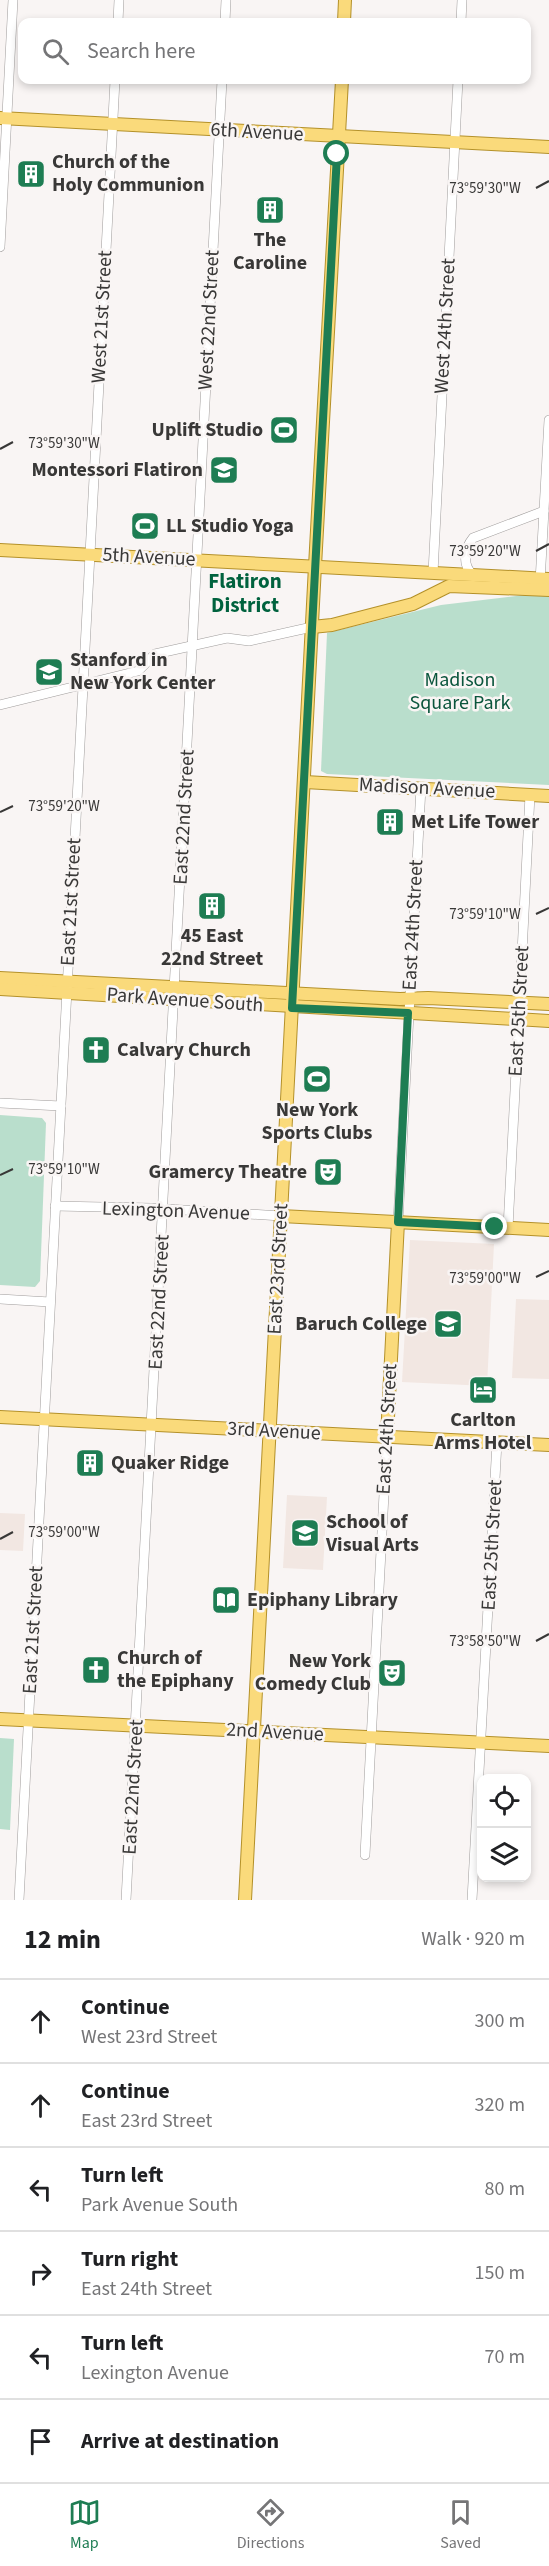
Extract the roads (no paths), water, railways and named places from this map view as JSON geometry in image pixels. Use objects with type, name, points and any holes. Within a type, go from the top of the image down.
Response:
[{"type":"main road","points":[[344,18],[345,0]]},
{"type":"main road","name":"East 23rd Street","points":[[245,1900],[342,84]]},
{"type":"main road","name":"6th Avenue","points":[[3,118],[549,147]]},
{"type":"main road","name":"5th Avenue","points":[[0,550],[472,575],[545,584]]},
{"type":"main road","points":[[312,627],[395,609],[418,602],[449,586],[545,584]]},
{"type":"main road","name":"Madison Avenue","points":[[304,782],[549,796]]},
{"type":"main road","name":"Park Avenue South","points":[[0,978],[67,987],[175,993],[293,993],[549,1004]]},
{"type":"main road","name":"Park Avenue South","points":[[0,989],[67,987]]},
{"type":"main road","name":"Park Avenue South","points":[[175,993],[292,1008],[549,1021]]},
{"type":"main road","name":"Lexington Avenue","points":[[281,1216],[549,1230]]},
{"type":"main road","name":"East 24th Street","points":[[387,1437],[398,1222]]},
{"type":"main road","name":"3rd Avenue","points":[[0,1417],[549,1445]]},
{"type":"main road","name":"2nd Avenue","points":[[0,1719],[549,1746]]},
{"type":"street","points":[[0,247],[3,118],[13,0]]},
{"type":"street","points":[[118,18],[119,0]]},
{"type":"street","points":[[225,18],[226,0]]},
{"type":"street","points":[[461,18],[462,0]]},
{"type":"street","name":"West 21st Street","points":[[90,554],[115,84]]},
{"type":"street","name":"West 22nd Street","points":[[197,560],[222,84]]},
{"type":"street","name":"West 24th Street","points":[[433,573],[458,84]]},
{"type":"street","points":[[545,584],[544,511],[549,420]]},
{"type":"street","points":[[472,575],[467,568],[466,557],[473,538],[544,511]]},
{"type":"street","name":"East 21st Street","points":[[19,1900],[90,554]]},
{"type":"street","name":"East 22nd Street","points":[[126,1900],[197,560]]},
{"type":"street","points":[[0,705],[138,671],[151,656],[227,638],[249,641],[312,627]]},
{"type":"street","name":"East 24th Street","points":[[398,1222],[422,787]]},
{"type":"street","name":"East 25th Street","points":[[508,1228],[530,795]]},
{"type":"street","points":[[0,1103],[61,1106]]},
{"type":"street","name":"Lexington Avenue","points":[[55,1206],[281,1216]]},
{"type":"street","points":[[0,1299],[50,1302]]},
{"type":"street","name":"East 24th Street","points":[[365,1855],[387,1437]]},
{"type":"street","name":"East 25th Street","points":[[472,1900],[497,1442]]},
{"type":"place","name":"Church of the Holy Communion","points":[[31,174]]},
{"type":"place","name":"The Caroline","points":[[270,210]]},
{"type":"place","name":"Uplift Studio","points":[[284,430]]},
{"type":"place","name":"Montessori Flatiron","points":[[224,470]]},
{"type":"place","name":"LL Studio Yoga","points":[[145,526]]},
{"type":"place","name":"Stanford in New York Center","points":[[49,672]]},
{"type":"place","name":"Met Life Tower","points":[[390,822]]},
{"type":"place","name":"45 East 22nd Street","points":[[212,906]]},
{"type":"place","name":"Calvary Church","points":[[96,1050]]},
{"type":"place","name":"New York Sports Clubs","points":[[317,1079]]},
{"type":"place","name":"Gramercy Theatre","points":[[328,1172]]},
{"type":"place","name":"Baruch College","points":[[448,1324]]},
{"type":"place","name":"Carlton Arms Hotel","points":[[483,1390]]},
{"type":"place","name":"Quaker Ridge","points":[[90,1463]]},
{"type":"place","name":"School of Visual Arts","points":[[305,1533]]},
{"type":"place","name":"Epiphany Library","points":[[226,1600]]},
{"type":"place","name":"Church of the Epiphany","points":[[96,1670]]},
{"type":"place","name":"New York Comedy Club","points":[[392,1673]]},
{"type":"district","name":"Flatiron District","points":[[245,593]]},
{"type":"park label","name":"Madison Square Park","points":[[460,692]]}]
